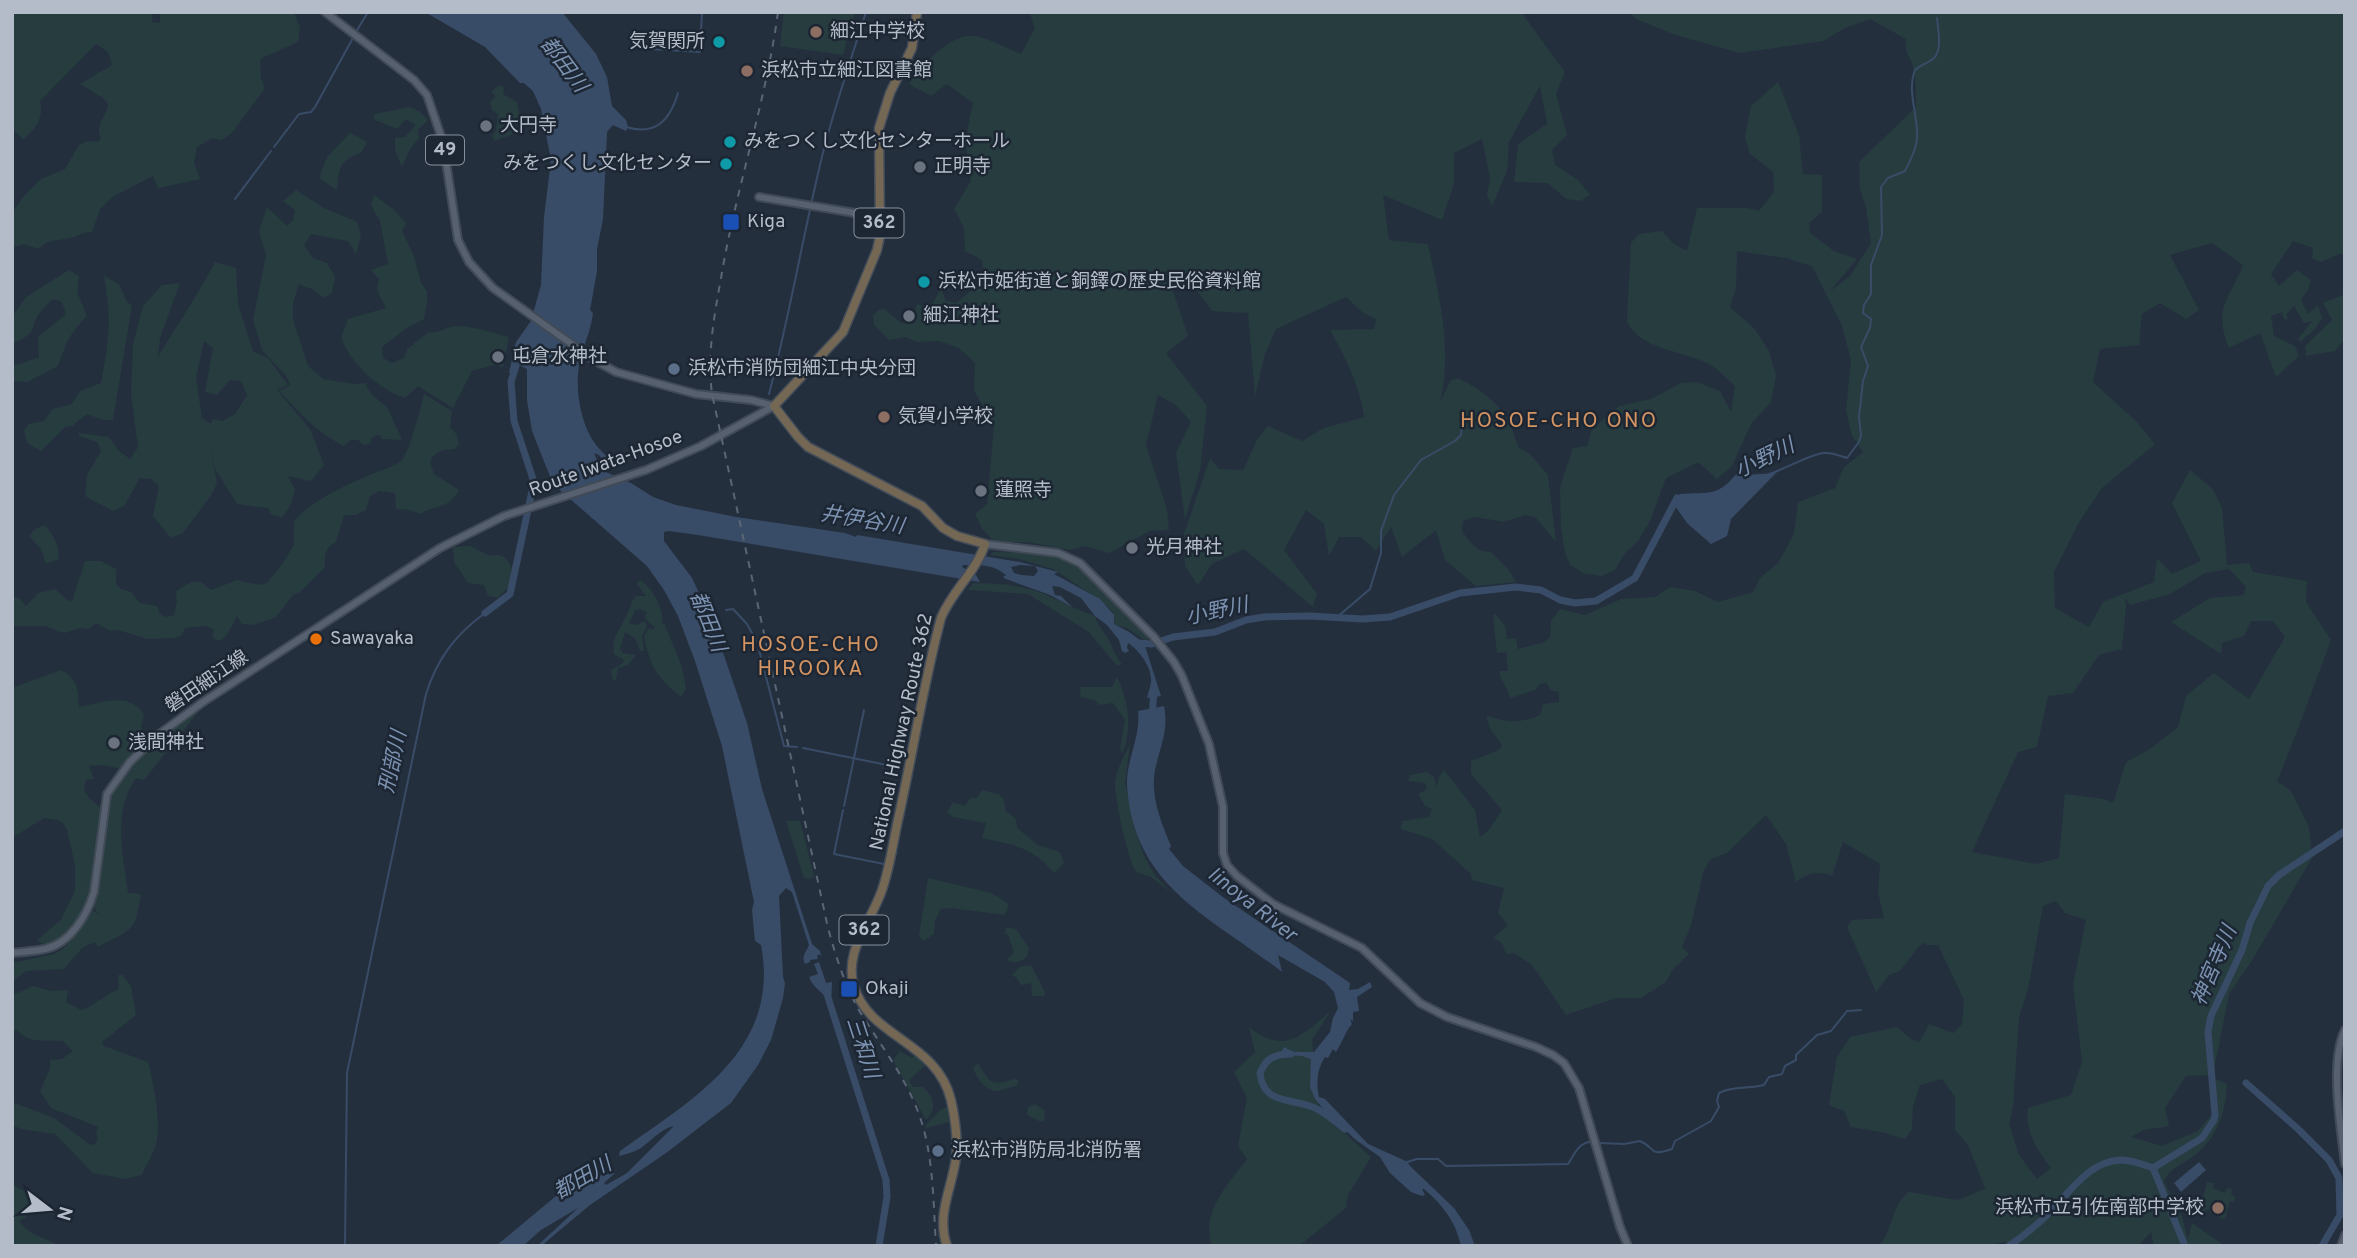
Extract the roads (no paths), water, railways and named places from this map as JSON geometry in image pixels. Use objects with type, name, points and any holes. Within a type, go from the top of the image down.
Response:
[{"type":"highway","name":"362","points":[[774,406],[844,332],[877,250],[880,236],[879,128],[890,93],[912,48],[917,12]]},
{"type":"highway","points":[[774,406],[808,447],[922,506],[943,528],[984,547]]},
{"type":"highway","name":"National Highway Route 362","points":[[947,1246],[942,1218],[957,1145],[950,1096],[940,1075],[923,1054],[866,1011],[854,986],[850,966],[886,875],[941,618],[984,547]]},
{"type":"main road","name":"49","points":[[325,12],[419,83],[428,95],[445,148],[458,240],[484,280],[594,360],[617,372],[696,394],[751,400],[774,406]]},
{"type":"main road","points":[[759,197],[879,217]]},
{"type":"main road","name":"Route Iwata-Hosoe","points":[[522,510],[634,474],[704,444],[774,406]]},
{"type":"main road","name":"磐田細江線","points":[[12,953],[48,948],[64,939],[78,925],[94,892],[107,794],[130,762],[158,735],[203,702],[440,548],[478,527],[522,510]]},
{"type":"main road","points":[[984,547],[1058,553],[1080,563],[1160,644],[1182,676],[1209,744],[1223,807],[1223,853],[1227,865],[1237,876],[1273,904],[1363,948],[1420,1003],[1447,1017],[1536,1047],[1564,1063],[1579,1088],[1628,1246]]},
{"type":"main road","points":[[2345,1030],[2340,1044],[2337,1094],[2345,1164]]},
{"type":"main road","points":[[2342,1246],[2345,1235]]},
{"type":"water","name":"都田川","points":[[425,12],[562,12],[596,54],[607,77],[612,106],[626,120],[628,127],[626,131],[613,125],[607,132],[603,219],[590,310],[593,313],[578,371],[580,404],[586,427],[598,448],[620,467],[612,463],[612,467],[608,467],[599,455],[594,453],[601,470],[631,483],[653,497],[676,505],[856,537],[857,535],[1020,562],[1058,572],[1054,574],[1100,599],[1114,615],[1114,624],[1144,643],[1161,696],[1147,698],[1151,676],[1144,659],[1136,650],[1128,643],[1129,651],[1122,651],[1119,640],[1081,598],[1060,587],[1052,586],[1055,595],[1061,596],[1072,607],[1050,595],[1006,579],[1003,577],[1006,575],[1001,571],[986,566],[962,567],[976,575],[980,582],[698,535],[664,532],[664,541],[692,578],[713,623],[747,723],[762,789],[812,944],[820,951],[822,957],[820,954],[818,959],[805,964],[804,957],[809,945],[792,892],[786,888],[779,896],[785,983],[783,998],[771,1040],[758,1065],[731,1103],[666,1153],[590,1205],[541,1246],[537,1246],[578,1208],[541,1230],[523,1246],[496,1246],[562,1191],[582,1185],[595,1176],[615,1173],[604,1183],[606,1185],[627,1173],[674,1126],[661,1132],[636,1151],[619,1156],[620,1151],[702,1091],[725,1068],[744,1043],[758,1014],[764,982],[761,945],[755,941],[752,910],[754,902],[722,746],[678,616],[647,566],[553,484],[532,431],[527,400],[527,369],[519,365],[515,374],[509,373],[516,342],[531,321],[541,285],[544,217],[551,160],[541,109],[533,91],[520,83],[485,47]],"holes":[[[1035,566],[1038,571],[1034,576],[1014,573],[1011,567]]]},
{"type":"water","points":[[1738,472],[1747,475],[1776,473],[1731,519],[1727,536],[1711,544],[1687,523],[1673,503],[1680,494],[1713,492],[1725,486]]},
{"type":"water","points":[[1164,706],[1165,731],[1155,770],[1154,789],[1160,818],[1171,846],[1169,849],[1183,866],[1224,898],[1350,983],[1349,990],[1358,989],[1370,982],[1372,987],[1357,997],[1359,1011],[1353,1012],[1353,1021],[1350,1019],[1352,1024],[1336,1052],[1333,1049],[1320,1066],[1319,1097],[1325,1099],[1368,1144],[1408,1162],[1454,1208],[1469,1230],[1475,1246],[1461,1246],[1452,1221],[1431,1195],[1424,1189],[1425,1195],[1422,1196],[1411,1192],[1390,1173],[1380,1157],[1356,1140],[1326,1112],[1315,1099],[1310,1087],[1311,1059],[1285,1055],[1282,1051],[1284,1047],[1293,1052],[1314,1052],[1330,1032],[1338,1008],[1334,992],[1325,982],[1278,955],[1282,972],[1204,916],[1180,897],[1160,875],[1144,850],[1133,820],[1127,776],[1137,730],[1138,711]]},
{"type":"water","points":[[819,962],[826,983],[832,982],[831,1005],[809,977],[818,974],[814,964]]},
{"type":"water","points":[[2199,1162],[2206,1170],[2181,1192],[2174,1183]]},
{"type":"waterway","points":[[356,32],[368,12]]},
{"type":"waterway","points":[[651,49],[700,52],[702,12]]},
{"type":"waterway","points":[[769,394],[825,146],[866,12]]},
{"type":"waterway","name":"小野川","points":[[1769,474],[1819,454],[1830,453],[1847,458],[1859,442],[1863,381],[1868,366],[1861,347],[1871,319],[1863,313],[1864,305],[1871,294],[1871,265],[1882,235],[1881,187],[1888,178],[1905,171],[1915,148],[1917,125],[1912,93],[1913,78],[1915,70],[1934,58],[1937,53],[1937,18]]},
{"type":"waterway","points":[[274,147],[299,114],[311,112],[315,107],[353,38]]},
{"type":"waterway","points":[[626,127],[646,129],[660,124],[671,111],[678,93]]},
{"type":"waterway","points":[[235,199],[271,151]]},
{"type":"waterway","name":"刑部川","points":[[485,613],[510,594],[534,482],[514,421],[511,382],[516,366]]},
{"type":"waterway","points":[[1336,618],[1370,589],[1381,553],[1381,531],[1394,495],[1421,460],[1461,435],[1463,418]]},
{"type":"waterway","name":"小野川","points":[[1137,643],[1152,644],[1173,637],[1215,632],[1246,620],[1264,617],[1390,617],[1460,593],[1516,587],[1541,590],[1560,600],[1575,603],[1596,601],[1635,578],[1677,498]]},
{"type":"waterway","name":"都田川","points":[[726,610],[733,609],[747,624],[757,642],[784,746],[797,747]]},
{"type":"waterway","name":"刑部川","points":[[345,1246],[347,1073],[426,694],[448,649],[485,613]]},
{"type":"waterway","name":"Iinoya River","points":[[1152,717],[1154,690]]},
{"type":"waterway","points":[[844,806],[864,710]]},
{"type":"waterway","points":[[803,748],[892,766]]},
{"type":"waterway","points":[[843,810],[834,854],[884,864]]},
{"type":"waterway","name":"神宮寺川","points":[[2009,1246],[2039,1223],[2080,1180],[2099,1166],[2121,1160],[2153,1168],[2202,1138],[2215,1115],[2208,1032],[2211,1016],[2242,950],[2250,923],[2268,886],[2279,875],[2345,831]]},
{"type":"waterway","name":"三和川","points":[[826,991],[886,1180],[887,1197],[879,1246]]},
{"type":"waterway","points":[[1600,1143],[1624,1144],[1640,1141],[1656,1152],[1672,1149],[1675,1141],[1711,1121],[1719,1107],[1719,1093],[1729,1089],[1764,1085],[1769,1077],[1782,1074],[1785,1066],[1796,1060],[1796,1055],[1817,1035],[1831,1031],[1847,1011],[1861,1010]]},
{"type":"waterway","name":"Iinoya River","points":[[1291,1054],[1272,1058],[1262,1068],[1262,1084],[1267,1091],[1282,1099],[1309,1105],[1345,1129]]},
{"type":"waterway","points":[[2246,1083],[2329,1160],[2339,1178],[2340,1215],[2322,1246]]},
{"type":"waterway","points":[[1407,1162],[1438,1159],[1446,1166],[1568,1164],[1580,1147],[1591,1142]]},
{"type":"waterway","points":[[2153,1168],[2185,1246]]},
{"type":"railway","points":[[778,12],[766,79],[718,293],[711,350],[712,394],[828,928],[841,971],[855,1002],[905,1084],[923,1125],[932,1176],[936,1246]]},
{"type":"place","name":"細江中学校","points":[[816,32]]},
{"type":"place","name":"気賀関所","points":[[719,42]]},
{"type":"place","name":"浜松市立細江図書館","points":[[747,71]]},
{"type":"place","name":"大円寺","points":[[486,126]]},
{"type":"place","name":"みをつくし文化センターホール","points":[[730,142]]},
{"type":"place","name":"みをつくし文化センター","points":[[726,164]]},
{"type":"place","name":"正明寺","points":[[920,167]]},
{"type":"place","name":"Kiga","points":[[731,222]]},
{"type":"place","name":"浜松市姫街道と銅鐸の歴史民俗資料館","points":[[924,282]]},
{"type":"place","name":"細江神社","points":[[909,316]]},
{"type":"place","name":"屯倉水神社","points":[[498,357]]},
{"type":"place","name":"浜松市消防団細江中央分団","points":[[674,369]]},
{"type":"place","name":"気賀小学校","points":[[884,417]]},
{"type":"place","name":"蓮照寺","points":[[981,491]]},
{"type":"place","name":"光月神社","points":[[1132,548]]},
{"type":"place","name":"Sawayaka","points":[[316,639]]},
{"type":"place","name":"浅間神社","points":[[114,743]]},
{"type":"place","name":"Okaji","points":[[849,989]]},
{"type":"place","name":"浜松市消防局北消防署","points":[[938,1151]]},
{"type":"place","name":"浜松市立引佐南部中学校","points":[[2218,1208]]},
{"type":"district","name":"HOSOE-CHO ONO","points":[[1559,421]]},
{"type":"district","name":"HOSOE-CHO HIROOKA","points":[[811,657]]},
{"type":"water label","name":"井伊谷川","points":[[862,521]]}]
